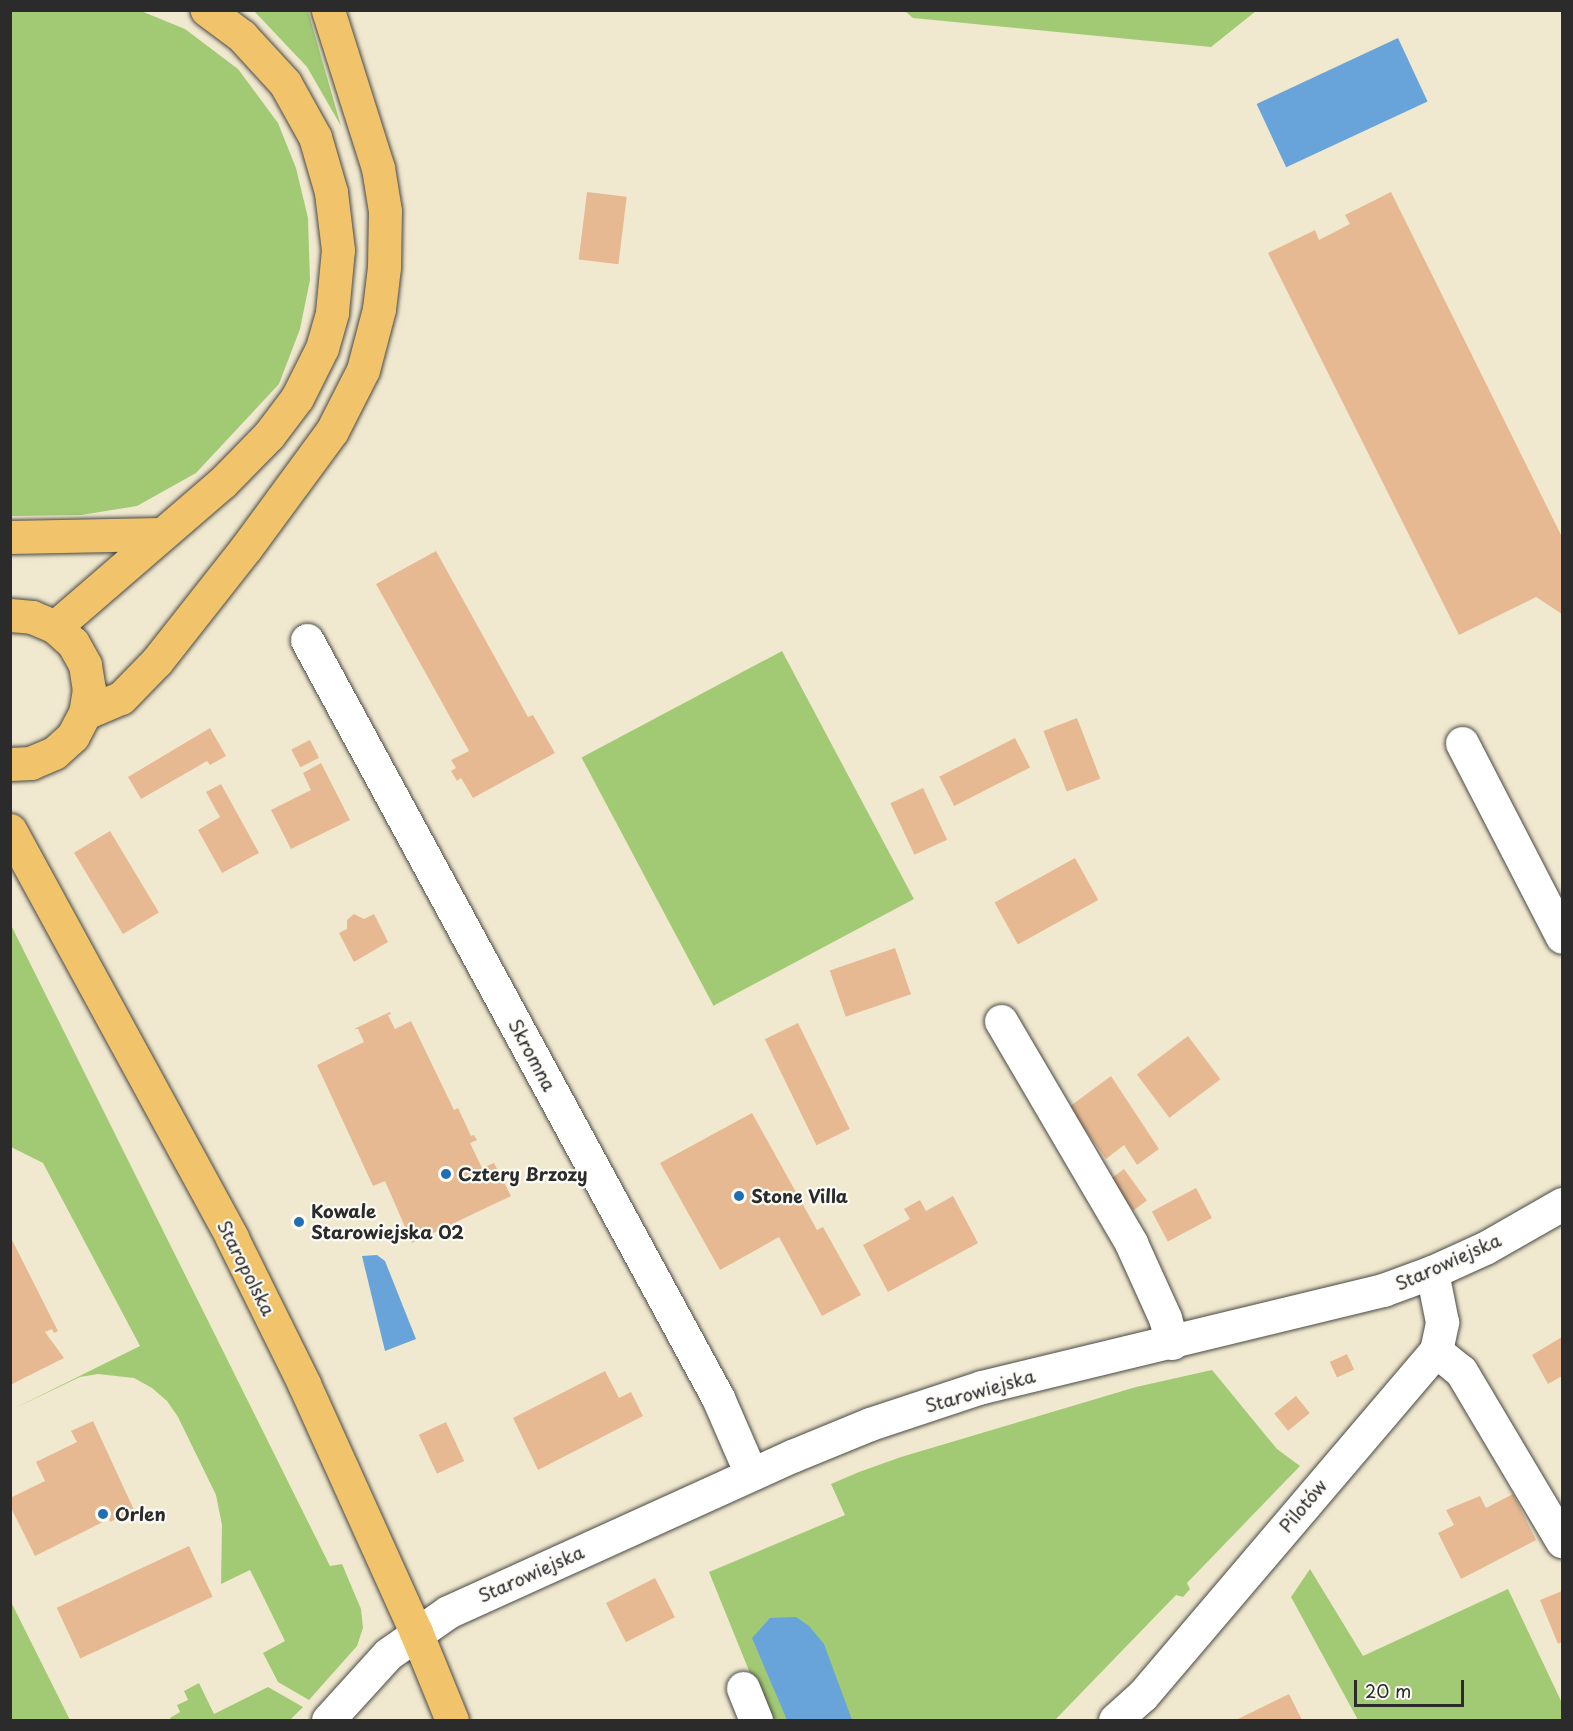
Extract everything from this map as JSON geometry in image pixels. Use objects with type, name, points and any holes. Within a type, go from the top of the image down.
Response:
[{"type":"main road","points":[[55,627],[230,475],[269,435],[297,398],[322,348],[332,312],[338,250],[331,192],[310,128],[285,83],[242,36],[207,10]]},
{"type":"main road","points":[[85,713],[121,698],[157,661],[246,549],[332,431],[363,370],[379,309],[384,267],[385,211],[378,168],[328,10]]},
{"type":"main road","points":[[10,537],[162,534]]},
{"type":"main road","points":[[10,615],[32,617],[55,627],[73,644],[85,665],[89,689],[85,713],[73,736],[54,753],[31,763],[10,764]]},
{"type":"main road","name":"Staropolska","points":[[10,830],[232,1238],[304,1384],[416,1632],[453,1720]]},
{"type":"street","name":"Skromna","points":[[307,640],[718,1398],[751,1474]]},
{"type":"street","points":[[1462,743],[1563,937]]},
{"type":"street","points":[[1001,1021],[1131,1243],[1165,1318],[1172,1343]]},
{"type":"street","name":"Starowiejska","points":[[328,1720],[388,1654],[416,1632],[448,1612],[751,1474],[870,1424],[982,1387],[1172,1343],[1383,1290],[1432,1272],[1485,1248],[1563,1204]]},
{"type":"street","name":"Pilotów","points":[[1115,1720],[1142,1696],[1436,1351],[1442,1322],[1432,1272]]},
{"type":"street","points":[[1436,1351],[1461,1371],[1563,1541]]},
{"type":"street","points":[[743,1688],[756,1720]]},
{"type":"green space","points":[[11,10],[141,11],[185,29],[238,69],[278,123],[296,168],[308,218],[310,280],[300,329],[279,384],[196,473],[137,506],[81,515],[11,516]]},
{"type":"green space","points":[[254,11],[308,11],[341,126],[307,67]]},
{"type":"green space","points":[[905,11],[1256,11],[1211,47],[913,18]]},
{"type":"green space","points":[[782,651],[914,899],[713,1006],[582,758]]},
{"type":"green space","points":[[10,923],[330,1566],[342,1564],[361,1609],[363,1628],[357,1646],[309,1700],[278,1682],[263,1653],[285,1641],[250,1570],[221,1584],[222,1525],[216,1495],[178,1417],[167,1401],[152,1388],[134,1378],[98,1374],[80,1377],[11,1410],[140,1346],[43,1163],[11,1147]]},
{"type":"green space","points":[[1212,1370],[1277,1449],[1300,1466],[1187,1583],[1190,1589],[1183,1597],[1176,1595],[1055,1720],[769,1720],[709,1572],[845,1515],[831,1484],[859,1472],[901,1457],[1136,1387]]},
{"type":"green space","points":[[1310,1569],[1363,1656],[1508,1589],[1562,1703],[1562,1720],[1358,1720],[1291,1597]]},
{"type":"green space","points":[[11,1602],[70,1720],[11,1720]]},
{"type":"green space","points":[[199,1683],[214,1714],[268,1687],[303,1707],[290,1720],[171,1720],[170,1718],[180,1712],[177,1705],[188,1700],[184,1691]]},
{"type":"water","points":[[1398,38],[1428,101],[1286,167],[1257,104]]},
{"type":"water","points":[[377,1255],[385,1261],[416,1339],[385,1351],[362,1256]]},
{"type":"water","points":[[796,1617],[809,1626],[824,1644],[852,1720],[787,1720],[752,1638],[770,1618]]},
{"type":"building","points":[[587,192],[627,197],[618,264],[579,259]]},
{"type":"building","points":[[1391,192],[1562,537],[1562,614],[1536,597],[1459,635],[1268,253],[1315,230],[1319,240],[1350,224],[1345,215]]},
{"type":"building","points":[[436,551],[528,717],[533,715],[555,753],[473,798],[461,778],[457,781],[451,771],[456,768],[451,760],[469,751],[376,584]]},
{"type":"building","points":[[1077,718],[1100,779],[1067,792],[1043,731]]},
{"type":"building","points":[[210,728],[226,756],[210,765],[207,761],[141,799],[128,777]]},
{"type":"building","points":[[1015,738],[1030,767],[954,806],[939,777]]},
{"type":"building","points":[[310,740],[319,758],[300,767],[291,750]]},
{"type":"building","points":[[321,763],[350,820],[291,849],[271,810],[311,790],[303,773]]},
{"type":"building","points":[[221,784],[259,853],[222,873],[198,830],[220,817],[206,792]]},
{"type":"building","points":[[923,788],[947,840],[914,855],[890,803]]},
{"type":"building","points":[[110,831],[159,912],[123,934],[74,853]]},
{"type":"building","points":[[1075,858],[1098,900],[1018,945],[995,903]]},
{"type":"building","points":[[354,914],[364,919],[374,914],[388,942],[354,962],[339,933],[347,929],[347,920]]},
{"type":"building","points":[[895,948],[911,994],[846,1017],[830,970]]},
{"type":"building","points":[[390,1012],[391,1014],[388,1015],[395,1029],[411,1021],[454,1110],[458,1108],[471,1136],[474,1135],[477,1140],[470,1143],[482,1168],[494,1163],[511,1196],[412,1243],[385,1181],[373,1186],[317,1065],[364,1042],[358,1029],[354,1029]]},
{"type":"building","points":[[798,1023],[850,1129],[816,1145],[765,1039]]},
{"type":"building","points":[[1188,1036],[1220,1079],[1169,1118],[1137,1075]]},
{"type":"building","points":[[1111,1076],[1159,1149],[1137,1165],[1124,1145],[1106,1159],[1069,1107]]},
{"type":"building","name":"Stone Villa","points":[[752,1113],[817,1230],[823,1227],[861,1295],[822,1316],[779,1237],[720,1270],[660,1163]]},
{"type":"building","points":[[1124,1169],[1147,1201],[1133,1211],[1110,1179]]},
{"type":"building","points":[[1196,1188],[1212,1218],[1168,1241],[1152,1211]]},
{"type":"building","points":[[953,1196],[978,1243],[888,1292],[863,1245],[910,1219],[904,1209],[920,1200],[926,1211]]},
{"type":"building","points":[[10,1236],[58,1331],[54,1333],[52,1329],[45,1332],[64,1358],[10,1385]]},
{"type":"building","points":[[1562,1337],[1562,1376],[1548,1384],[1532,1355]]},
{"type":"building","points":[[1347,1354],[1354,1369],[1337,1377],[1330,1362]]},
{"type":"building","points":[[605,1371],[619,1398],[631,1392],[643,1416],[538,1470],[513,1418]]},
{"type":"building","points":[[1296,1396],[1310,1413],[1288,1431],[1274,1414]]},
{"type":"building","points":[[93,1421],[134,1510],[110,1522],[109,1519],[35,1556],[10,1506],[10,1498],[45,1481],[36,1462],[77,1442],[71,1431]]},
{"type":"building","points":[[446,1422],[464,1461],[437,1474],[419,1435]]},
{"type":"building","points":[[1513,1494],[1536,1540],[1461,1579],[1438,1533],[1454,1525],[1446,1510],[1480,1496],[1486,1508]]},
{"type":"building","points":[[189,1546],[213,1597],[80,1658],[57,1608]]},
{"type":"building","points":[[655,1578],[675,1617],[626,1642],[606,1603]]},
{"type":"building","points":[[1562,1591],[1562,1642],[1558,1644],[1540,1600]]},
{"type":"building","points":[[1289,1694],[1302,1720],[1236,1720]]},
{"type":"place","name":"Cztery Brzozy","points":[[446,1174]]},
{"type":"place","name":"Stone Villa","points":[[739,1196]]},
{"type":"place","name":"Kowale Starowiejska 02","points":[[299,1222]]},
{"type":"place","name":"Orlen","points":[[103,1514]]}]
